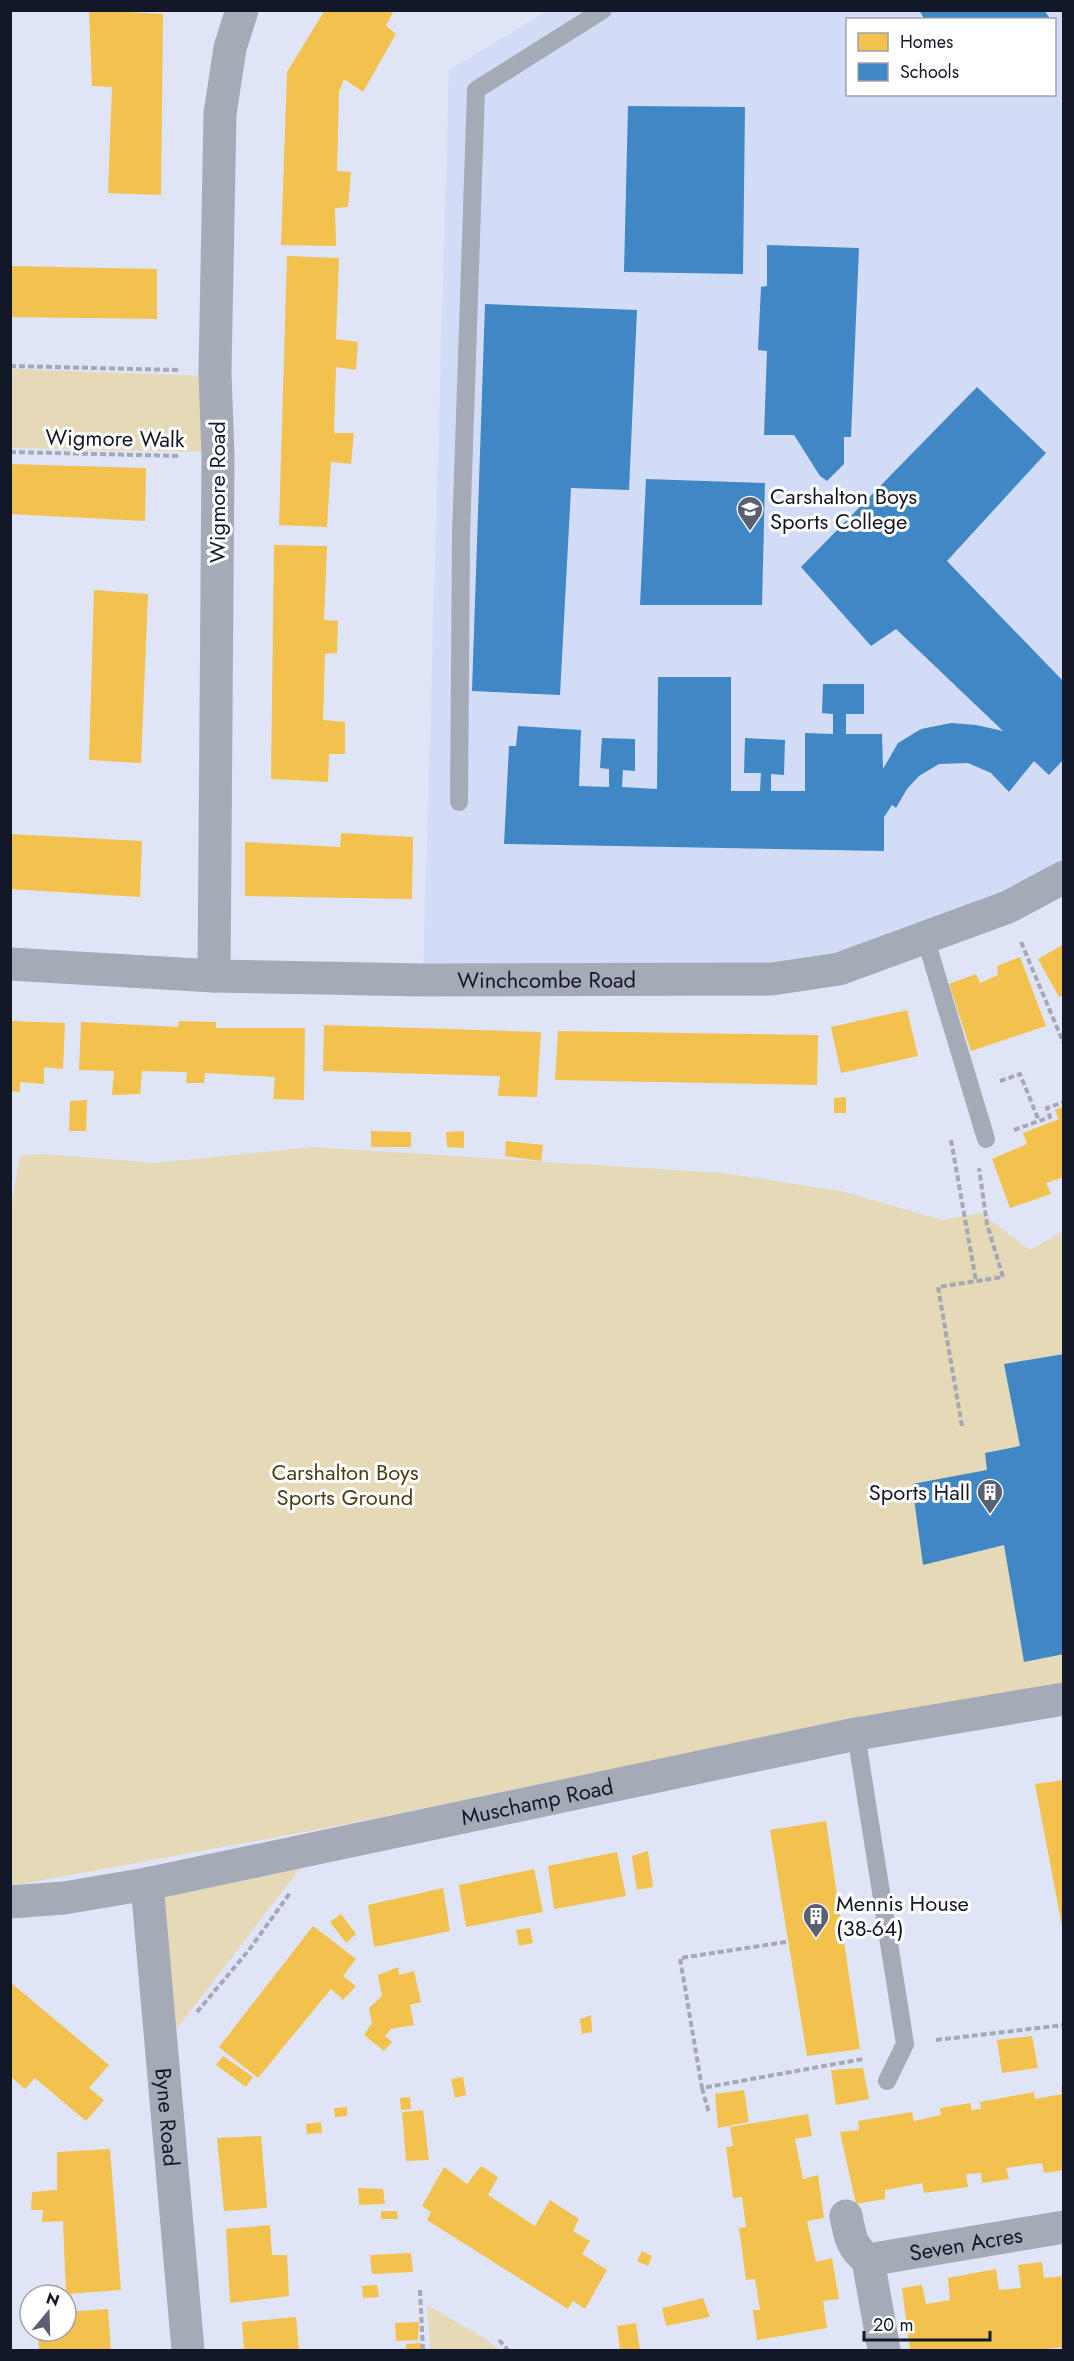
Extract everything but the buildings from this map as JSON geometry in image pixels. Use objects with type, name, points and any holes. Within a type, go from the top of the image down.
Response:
[{"type":"street","name":"Wigmore Road","points":[[214,975],[218,457],[215,372],[220,114],[230,48],[242,10]]},
{"type":"street","name":"Winchcombe Road","points":[[10,964],[214,975],[572,981],[772,979],[839,969],[1008,907],[1064,877]]},
{"type":"street","name":"Muschamp Road","points":[[10,1902],[64,1898],[147,1884],[856,1734],[1064,1699]]},
{"type":"street","name":"Byne Road","points":[[147,1884],[189,2350]]},
{"type":"street","points":[[846,2216],[849,2235],[856,2251],[868,2260],[884,2350]]},
{"type":"street","name":"Seven Acres","points":[[868,2260],[1064,2228]]},
{"type":"lane","points":[[459,802],[461,535],[476,90],[603,10]]},
{"type":"lane","points":[[925,936],[986,1139]]},
{"type":"lane","points":[[856,1734],[905,2044],[887,2081]]},
{"type":"path","points":[[10,366],[215,372]]},
{"type":"path","name":"Wigmore Walk","points":[[10,452],[218,457]]},
{"type":"path","points":[[1008,907],[1064,1044]]},
{"type":"path","points":[[972,1091],[1020,1074],[1039,1121]]},
{"type":"path","points":[[962,1425],[938,1287],[1003,1277],[987,1224],[975,1143],[1050,1117],[1047,1108],[1064,1102]]},
{"type":"path","points":[[162,2054],[249,1950],[324,1846]]},
{"type":"path","points":[[709,2113],[702,2088],[680,1959],[786,1942]]},
{"type":"path","points":[[702,2088],[874,2057],[905,2044],[1064,2025]]},
{"type":"path","points":[[420,2290],[423,2350]]},
{"type":"path","points":[[499,2340],[508,2350]]},
{"type":"shaded area","name":"Carshalton Boys Sports College","points":[[547,11],[1063,11],[1063,877],[839,969],[423,980],[449,70]]},
{"type":"green space","points":[[11,369],[209,376],[211,452],[11,448]]},
{"type":"green space","name":"Carshalton Boys Sports Ground","points":[[312,1147],[722,1173],[841,1191],[942,1220],[981,1213],[1030,1250],[1063,1231],[1063,1683],[785,1733],[342,1825],[11,1886],[10,1215],[20,1155],[45,1154],[155,1163]]},
{"type":"green space","points":[[308,1858],[169,2039],[158,1891]]},
{"type":"green space","points":[[427,2305],[489,2341],[499,2350],[430,2350]]},
{"type":"place","name":"Carshalton Boys Sports College","points":[[750,532]]},
{"type":"place","name":"Sports Hall","points":[[990,1515]]},
{"type":"place","name":"Mennis House (38-64)","points":[[816,1939]]}]
